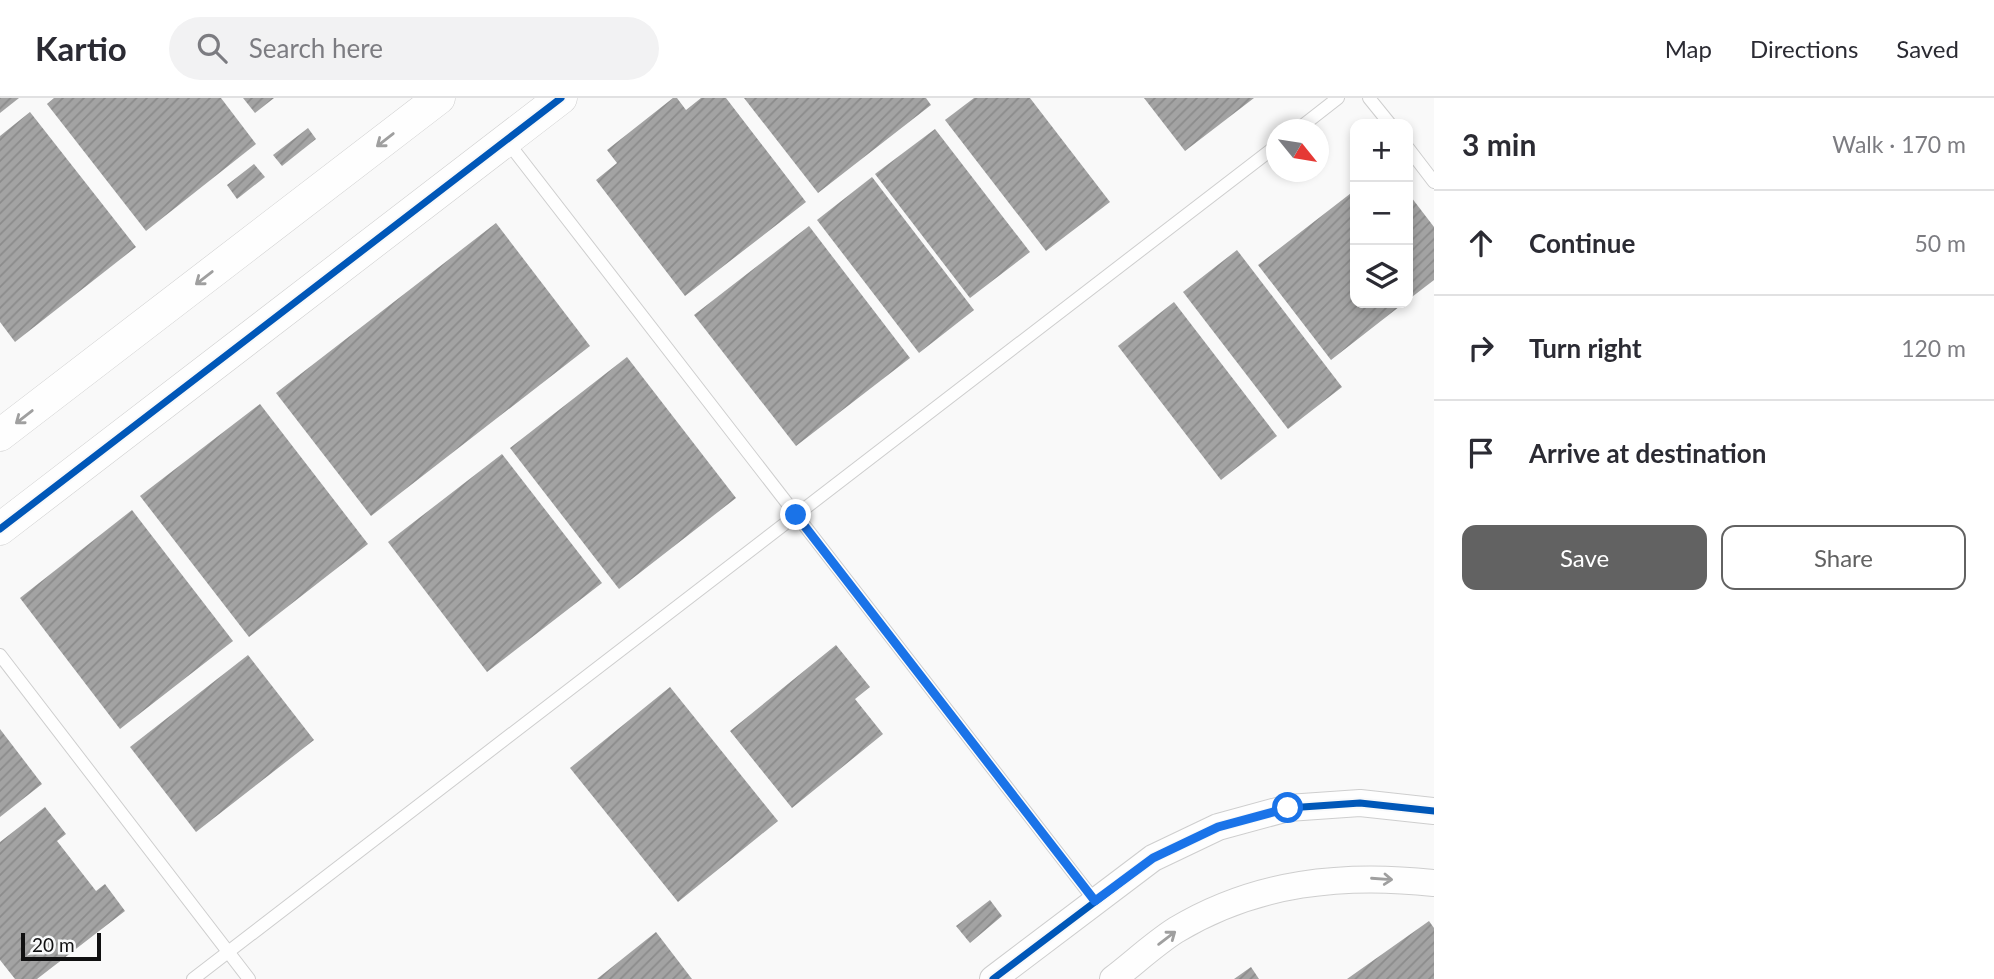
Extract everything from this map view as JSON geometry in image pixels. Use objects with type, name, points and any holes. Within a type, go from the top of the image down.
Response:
[{"type":"street","points":[[0,435],[439,98]]},
{"type":"street","points":[[0,529],[561,98]]},
{"type":"street","points":[[993,979],[1095,901],[1164,853],[1218,827],[1288,808],[1360,803],[1434,811]]},
{"type":"street","points":[[1113,979],[1175,931],[1233,902],[1294,884],[1357,877],[1434,883]]},
{"type":"lane","points":[[1311,119],[1338,98]]},
{"type":"lane","points":[[1369,98],[1386,119]]},
{"type":"lane","points":[[506,140],[1095,901]]},
{"type":"lane","points":[[193,979],[1266,154]]},
{"type":"lane","points":[[1413,155],[1434,182]]},
{"type":"lane","points":[[0,655],[249,979]]},
{"type":"building","points":[[0,98],[19,98],[0,113]]},
{"type":"building","points":[[54,98],[221,98],[256,144],[146,231],[47,104]]},
{"type":"building","points":[[243,98],[274,98],[255,113]]},
{"type":"building","points":[[673,98],[677,98],[686,110],[701,98],[726,98],[806,202],[685,296],[596,180],[617,163],[607,150]]},
{"type":"building","points":[[744,98],[926,98],[931,105],[818,193]]},
{"type":"building","points":[[974,98],[1030,98],[1110,202],[1046,251],[945,120]]},
{"type":"building","points":[[1144,98],[1254,98],[1185,151]]},
{"type":"building","points":[[30,112],[136,247],[15,342],[0,322],[0,136]]},
{"type":"building","points":[[308,128],[316,139],[282,166],[273,155]]},
{"type":"building","points":[[935,129],[1030,252],[970,298],[875,174]]},
{"type":"building","points":[[254,164],[265,177],[237,199],[227,185]]},
{"type":"building","points":[[872,177],[974,310],[919,353],[817,220]]},
{"type":"building","points":[[1350,194],[1350,308],[1398,308],[1331,360],[1258,265]]},
{"type":"building","points":[[1413,200],[1434,227],[1434,280],[1413,296]]},
{"type":"building","points":[[496,223],[590,346],[371,516],[276,393]]},
{"type":"building","points":[[809,226],[910,358],[796,446],[694,315]]},
{"type":"building","points":[[1237,250],[1342,387],[1288,429],[1183,292]]},
{"type":"building","points":[[1174,302],[1277,436],[1221,480],[1118,346]]},
{"type":"building","points":[[627,357],[736,498],[619,589],[510,448]]},
{"type":"building","points":[[260,404],[368,544],[249,637],[140,496]]},
{"type":"building","points":[[502,454],[602,583],[487,672],[388,542]]},
{"type":"building","points":[[132,510],[233,641],[120,729],[20,598]]},
{"type":"building","points":[[836,645],[870,687],[855,699],[883,734],[792,808],[730,731]]},
{"type":"building","points":[[248,655],[314,740],[196,832],[130,747]]},
{"type":"building","points":[[670,687],[778,821],[678,902],[570,768]]},
{"type":"building","points":[[0,729],[42,784],[0,817]]},
{"type":"building","points":[[45,807],[66,834],[57,841],[96,891],[105,884],[125,911],[37,979],[15,979],[0,960],[0,842]]},
{"type":"building","points":[[990,900],[1002,916],[970,943],[956,926]]},
{"type":"building","points":[[1429,921],[1434,928],[1434,979],[1347,979]]},
{"type":"building","points":[[656,932],[692,979],[597,979]]},
{"type":"building","points":[[1251,967],[1259,979],[1234,979]]},
{"type":"cycle path","points":[[0,529],[561,98]]},
{"type":"cycle path","points":[[993,979],[1153,858],[1218,827],[1288,808],[1360,803],[1434,811]]},
{"type":"route","points":[[796,515],[1095,901],[1153,858],[1218,827],[1288,808]]}]
